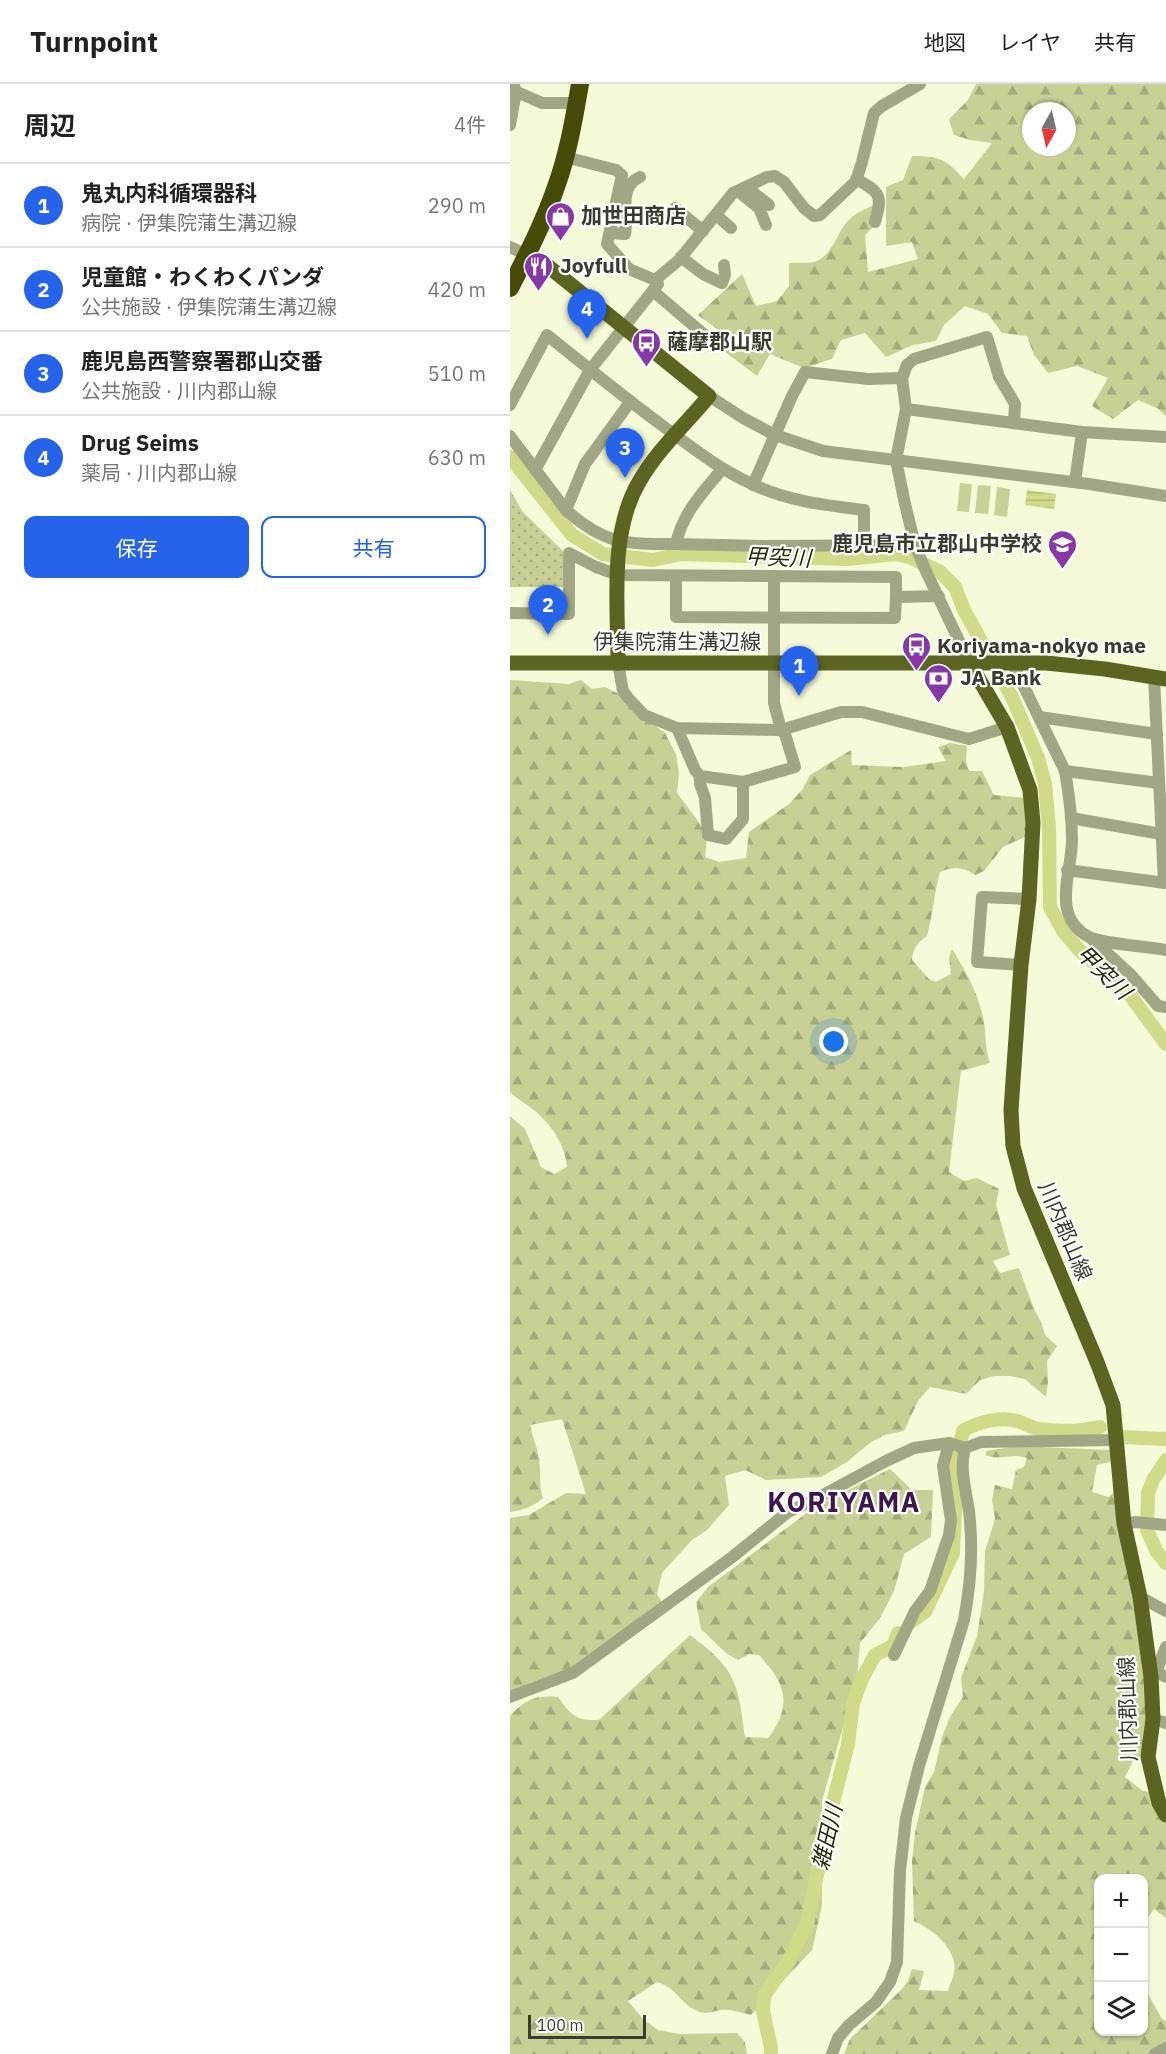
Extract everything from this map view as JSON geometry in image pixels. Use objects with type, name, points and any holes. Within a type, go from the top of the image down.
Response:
[{"type":"highway","points":[[510,288],[556,188],[580,84]]},
{"type":"main road","points":[[527,255],[549,267],[709,396],[640,479],[623,518],[619,543],[618,663]]},
{"type":"main road","name":"伊集院蒲生溝辺線","points":[[510,663],[970,664],[1011,662],[1070,665],[1160,678]]},
{"type":"main road","name":"川内郡山線","points":[[970,664],[1007,727],[1030,790],[1033,823],[1029,899],[1021,965],[1011,1110],[1013,1146],[1023,1188],[1093,1351],[1113,1405],[1159,1721],[1148,1757],[1160,1785],[1159,1803],[1166,1815]]},
{"type":"street","points":[[535,470],[590,370],[654,285],[681,257],[733,193],[766,177],[775,176],[784,182],[804,208],[814,216],[820,215],[856,179],[874,113],[920,84]]},
{"type":"street","points":[[510,125],[513,88],[542,103],[577,103]]},
{"type":"street","points":[[565,157],[616,170],[622,175],[607,244],[629,269],[654,285],[714,343]]},
{"type":"street","points":[[610,233],[625,234],[625,200],[632,182],[640,177]]},
{"type":"street","points":[[856,179],[878,193],[879,209],[875,222]]},
{"type":"street","points":[[742,189],[769,205]]},
{"type":"street","points":[[742,189],[759,208],[766,225]]},
{"type":"street","points":[[675,208],[703,231]]},
{"type":"street","points":[[716,215],[730,228]]},
{"type":"street","points":[[510,247],[527,255]]},
{"type":"street","points":[[681,257],[703,274],[722,283],[725,275],[724,265]]},
{"type":"street","points":[[510,405],[547,335],[630,402],[722,469],[753,485],[785,497],[864,510],[864,545]]},
{"type":"street","points":[[970,664],[915,545],[896,460],[906,409],[903,378],[907,365],[914,359],[987,337],[999,377],[1016,404],[1014,423]]},
{"type":"street","points":[[753,485],[805,372],[868,379],[903,378]]},
{"type":"street","points":[[709,396],[775,435],[823,451],[1076,482],[1166,496]]},
{"type":"street","points":[[566,510],[585,464],[630,402]]},
{"type":"street","points":[[906,409],[1082,432],[1166,437]]},
{"type":"street","points":[[1076,482],[1082,432]]},
{"type":"street","points":[[510,436],[566,510],[590,528],[619,543],[765,546],[915,545]]},
{"type":"street","points":[[676,544],[686,513],[722,469]]},
{"type":"street","points":[[510,614],[569,614],[569,553],[596,567],[618,573],[676,576],[896,577],[895,618],[676,617],[676,576]]},
{"type":"street","points":[[700,776],[744,782],[795,767],[774,703],[774,576]]},
{"type":"street","points":[[896,597],[939,596]]},
{"type":"street","points":[[1011,662],[1065,771],[1072,843],[1065,901],[1069,918],[1079,930],[1131,975],[1158,1006],[1166,1007]]},
{"type":"street","points":[[618,663],[623,691],[644,716],[677,728],[781,730],[841,712],[862,712],[969,739],[1007,727]]},
{"type":"street","points":[[1067,870],[1165,883],[1157,734],[1160,678]]},
{"type":"street","points":[[1039,717],[1157,734]]},
{"type":"street","points":[[677,728],[695,770],[700,776],[705,798],[708,834],[726,839],[743,819],[744,782]]},
{"type":"street","points":[[1065,771],[1159,783]]},
{"type":"street","points":[[1071,818],[1161,834]]},
{"type":"street","points":[[1021,965],[977,962],[982,897],[1029,899]]},
{"type":"street","points":[[1090,938],[1166,950]]},
{"type":"street","points":[[510,1696],[573,1673],[731,1558],[788,1512],[914,1448],[949,1443],[965,1449],[981,1442],[1117,1440]]},
{"type":"street","points":[[894,1655],[915,1611],[930,1592],[949,1535],[951,1520],[943,1466],[949,1443]]},
{"type":"street","points":[[832,2054],[838,2038],[849,2025],[876,2002],[890,1982],[897,1962],[900,1871],[906,1818],[969,1596],[970,1521],[961,1462],[965,1449]]},
{"type":"street","points":[[1130,1523],[1162,1525]]},
{"type":"street","points":[[1140,1597],[1166,1611]]},
{"type":"street","points":[[1166,1647],[1158,1673],[1166,1677]]},
{"type":"street","points":[[1155,2054],[1166,2048]]},
{"type":"green space","points":[[976,84],[1166,84],[1166,416],[1157,408],[1138,400],[1113,419],[1092,406],[1108,378],[1077,366],[1048,373],[1034,355],[1027,336],[1002,333],[988,314],[965,306],[944,325],[936,341],[913,345],[886,357],[865,333],[841,340],[832,359],[804,368],[770,354],[757,376],[725,352],[720,331],[698,315],[742,274],[756,306],[777,301],[789,286],[789,263],[814,262],[823,257],[847,222],[880,199],[882,218],[865,235],[868,272],[918,259],[912,242],[886,246],[886,187],[903,180],[912,156],[942,160],[964,179],[992,143],[954,135],[949,119],[968,100]]},
{"type":"green space","points":[[960,483],[972,484],[969,512],[957,511]]},
{"type":"green space","points":[[978,485],[991,486],[988,514],[975,513]]},
{"type":"green space","points":[[997,487],[1010,489],[1007,517],[994,515]]},
{"type":"green space","points":[[510,490],[523,512],[566,554],[565,587],[510,587]]},
{"type":"green space","points":[[510,680],[569,684],[581,680],[592,689],[605,687],[617,693],[628,706],[665,733],[676,754],[679,773],[677,793],[707,837],[705,857],[719,862],[746,858],[749,832],[789,804],[802,790],[810,775],[851,750],[852,765],[904,767],[946,761],[938,747],[950,743],[967,746],[966,761],[969,771],[982,771],[994,795],[1026,798],[1029,835],[1003,847],[984,871],[975,875],[958,868],[940,872],[927,936],[916,946],[912,960],[929,979],[936,982],[951,974],[949,958],[952,949],[977,996],[984,1019],[990,1063],[961,1071],[949,1172],[964,1181],[977,1178],[999,1189],[996,1205],[1010,1255],[993,1261],[1000,1273],[1019,1268],[1045,1335],[1057,1346],[1047,1361],[1046,1397],[1025,1379],[1010,1376],[994,1376],[980,1380],[966,1394],[930,1387],[918,1401],[904,1431],[885,1435],[871,1442],[847,1462],[821,1477],[766,1480],[745,1470],[725,1476],[729,1505],[707,1530],[692,1540],[662,1573],[657,1594],[664,1605],[567,1672],[531,1682],[510,1694],[510,1518],[529,1515],[566,1493],[586,1494],[562,1419],[530,1425],[539,1460],[543,1498],[528,1508],[510,1512],[510,1116],[525,1129],[541,1167],[554,1174],[567,1167],[563,1149],[550,1126],[510,1092]]},
{"type":"green space","points":[[1018,1446],[1111,1450],[1123,1459],[1097,1465],[1092,1492],[1108,1497],[1113,1493],[1116,1465],[1126,1464],[1128,1509],[1136,1553],[1150,1746],[1134,1759],[1125,1777],[1143,1791],[1156,1793],[1166,1809],[1166,1918],[1154,1909],[1148,1917],[1148,1874],[1094,1874],[1094,2036],[1148,2036],[1148,1994],[1162,2019],[1166,2021],[1166,2052],[1163,2054],[844,2054],[850,2039],[901,1990],[908,1981],[912,1969],[924,1971],[919,1990],[948,1991],[953,1977],[954,1962],[944,1943],[933,1932],[914,1921],[912,1862],[915,1833],[925,1787],[934,1772],[942,1737],[950,1717],[963,1697],[961,1678],[977,1636],[984,1592],[985,1551],[995,1519],[992,1500],[995,1485],[1012,1489],[1016,1470],[1024,1467],[1027,1458],[990,1457],[986,1455],[986,1451]]},
{"type":"green space","points":[[890,1469],[912,1490],[933,1490],[931,1537],[904,1554],[894,1591],[880,1618],[860,1643],[857,1678],[822,1801],[822,1906],[812,1950],[751,2015],[725,2010],[699,2012],[669,1988],[657,1982],[628,2001],[644,2020],[658,2030],[680,2034],[737,2033],[745,2042],[747,2054],[510,2054],[510,1716],[520,1706],[531,1700],[558,1697],[574,1716],[599,1720],[690,1635],[717,1658],[732,1678],[740,1703],[745,1737],[768,1738],[781,1715],[783,1705],[783,1695],[775,1675],[759,1655],[749,1654],[738,1660],[727,1654],[701,1629],[696,1602],[708,1587],[816,1506]]},
{"type":"shaded area","points":[[1027,490],[1056,494],[1054,509],[1025,505]]},
{"type":"waterway","name":"甲突川","points":[[510,457],[572,535],[603,554],[653,560],[681,554],[846,559],[897,554],[939,571],[955,587],[964,610],[1012,697],[1038,758],[1045,784],[1049,828],[1050,907],[1063,931],[1079,950],[1127,991],[1166,1044]]},
{"type":"waterway","name":"雑田川","points":[[912,1621],[925,1612],[953,1553],[954,1466],[963,1431],[975,1425],[1004,1419],[1047,1430],[1070,1431],[1100,1427]]},
{"type":"waterway","name":"雑田川","points":[[1121,1437],[1166,1439]]},
{"type":"waterway","name":"甲突川","points":[[1166,1460],[1153,1480],[1148,1493],[1147,1530],[1157,1552],[1166,1563]]},
{"type":"waterway","name":"雑田川","points":[[771,2054],[763,2011],[764,1996],[788,1961],[807,1924],[826,1830],[848,1744],[853,1703],[862,1679],[875,1655],[893,1646],[898,1633]]},
{"type":"place","name":"加世田商店","points":[[560,242]]},
{"type":"place","name":"Joyfull","points":[[539,292]]},
{"type":"place","name":"Drug Seims","points":[[587,339]]},
{"type":"place","name":"薩摩郡山駅","points":[[646,368]]},
{"type":"place","name":"鹿児島西警察署郡山交番","points":[[625,478]]},
{"type":"place","name":"鹿児島市立郡山中学校","points":[[1063,570]]},
{"type":"place","name":"児童館・わくわくパンダ","points":[[548,635]]},
{"type":"place","name":"Koriyama-nokyo mae","points":[[916,672]]},
{"type":"place","name":"鬼丸内科循環器科","points":[[799,696]]},
{"type":"place","name":"JA Bank","points":[[939,704]]},
{"type":"district","name":"KORIYAMA","points":[[844,1503]]}]
